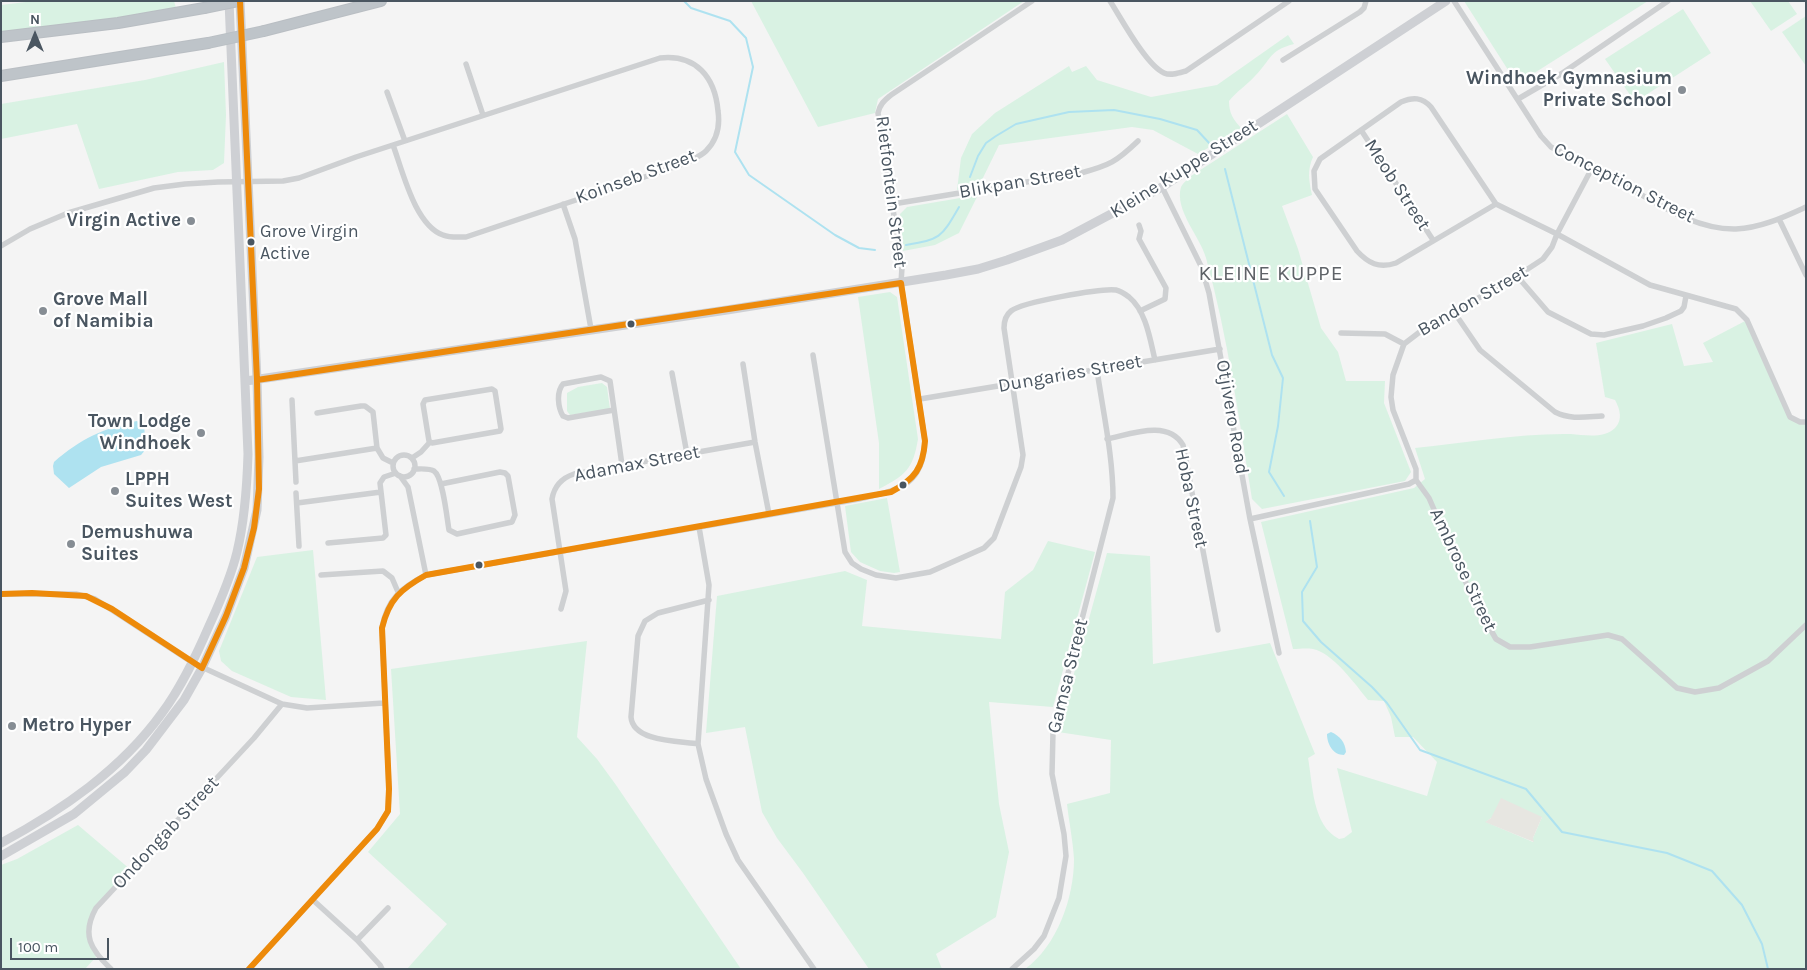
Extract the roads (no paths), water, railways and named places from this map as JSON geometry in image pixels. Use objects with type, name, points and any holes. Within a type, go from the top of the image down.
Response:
[{"type":"highway","points":[[1,37],[118,23],[239,1]]},
{"type":"highway","points":[[1,78],[208,43],[264,31],[380,1]]},
{"type":"main road","points":[[1,843],[60,809],[116,763],[138,742],[162,713],[193,663],[218,607],[237,553],[243,523],[248,471],[246,381],[229,1]]},
{"type":"main road","points":[[1,856],[74,814],[125,772],[146,750],[184,700],[202,668],[226,616],[244,568],[254,528],[258,489],[257,380],[239,1]]},
{"type":"main road","name":"Kleine Kuppe Street","points":[[246,381],[901,283],[978,269],[1032,252],[1071,236],[1162,188],[1446,1]]},
{"type":"street","name":"Rietfontein Street","points":[[398,592],[426,575],[891,492],[904,486],[914,478],[924,457],[925,440],[901,283],[902,267],[893,204],[878,113],[882,102],[1032,1]]},
{"type":"street","points":[[1110,1],[1152,63],[1164,73],[1175,75],[1186,71],[1289,1]]},
{"type":"street","points":[[1283,60],[1360,12],[1364,8],[1366,1]]},
{"type":"street","name":"Conception Street","points":[[1454,1],[1548,145],[1696,222],[1736,229],[1765,224],[1806,207]]},
{"type":"street","points":[[1518,99],[1561,74],[1668,1]]},
{"type":"street","name":"Koinseb Street","points":[[1,246],[52,219],[100,202],[170,185],[236,181],[283,181],[299,178],[356,157],[660,58],[681,58],[703,71],[712,82],[719,120],[716,134],[705,152],[686,163],[466,237],[453,238],[443,236],[427,225],[420,217],[393,146]]},
{"type":"street","points":[[466,64],[482,116]]},
{"type":"street","points":[[387,92],[405,141]]},
{"type":"street","points":[[1496,204],[1396,263],[1388,266],[1375,265],[1365,260],[1357,251],[1315,189],[1314,171],[1320,159],[1401,102],[1419,98],[1425,100],[1496,204],[1557,234],[1650,285],[1736,308],[1747,320],[1790,417],[1800,422],[1806,422]]},
{"type":"street","name":"Meob Street","points":[[1361,130],[1433,240]]},
{"type":"street","name":"Blikpan Street","points":[[893,204],[1081,173],[1106,166],[1121,157],[1138,141]]},
{"type":"street","name":"Bandon Street","points":[[1416,480],[1416,469],[1392,410],[1393,375],[1404,344],[1420,331],[1517,276],[1548,254],[1592,168]]},
{"type":"street","name":"Otjivero Road","points":[[1162,188],[1202,270],[1213,308],[1250,519],[1279,654]]},
{"type":"street","points":[[563,204],[575,238],[591,329]]},
{"type":"street","points":[[1779,219],[1806,275]]},
{"type":"street","points":[[1139,225],[1141,230],[1139,239],[1166,288],[1167,294],[1165,299],[1140,311]]},
{"type":"street","points":[[1517,276],[1548,312],[1591,334],[1604,335],[1643,326],[1666,318],[1681,311],[1684,307],[1686,296]]},
{"type":"street","points":[[813,355],[845,552],[852,563],[861,569],[876,575],[896,578],[930,572],[984,548],[994,538],[1021,467],[1022,444],[1004,324],[1011,310],[1021,305],[1036,302],[1115,290],[1129,296],[1135,302],[1148,330],[1155,360]]},
{"type":"street","points":[[1454,312],[1480,350],[1555,412],[1564,417],[1573,418],[1602,416]]},
{"type":"street","points":[[1341,333],[1385,334],[1404,344]]},
{"type":"street","name":"Dungaries Street","points":[[920,399],[1220,349]]},
{"type":"street","points":[[743,364],[769,514]]},
{"type":"street","name":"Gamsa Street","points":[[1012,969],[1034,949],[1044,936],[1060,898],[1064,876],[1065,842],[1052,774],[1053,732],[1112,504],[1113,485],[1097,370]]},
{"type":"street","points":[[672,374],[687,454]]},
{"type":"street","points":[[614,410],[568,418],[561,413],[558,392],[563,384],[601,377],[610,380],[622,465]]},
{"type":"street","points":[[426,575],[408,487],[393,468],[393,463],[396,458],[402,455],[412,458],[422,452],[430,442],[500,431],[495,391],[492,389],[424,400],[422,404],[430,442]]},
{"type":"street","points":[[292,400],[296,482]]},
{"type":"street","points":[[317,413],[361,406],[369,408],[373,412],[377,448],[383,458],[393,463]]},
{"type":"street","name":"Hoba Street","points":[[1107,439],[1158,430],[1169,432],[1179,439],[1183,445],[1218,630]]},
{"type":"street","name":"Adamax Street","points":[[561,609],[566,591],[552,499],[553,492],[561,481],[574,474],[755,442]]},
{"type":"street","points":[[295,461],[377,448]]},
{"type":"street","points":[[408,487],[414,470],[412,458]]},
{"type":"street","points":[[328,543],[383,538],[387,531],[381,492],[382,479],[384,476],[398,474],[407,476],[414,470],[433,470],[437,473],[449,530],[452,533],[457,534],[512,522],[516,516],[508,476],[504,473],[500,472],[440,484]]},
{"type":"street","points":[[1250,519],[1409,484],[1416,480]]},
{"type":"street","name":"Ambrose Street","points":[[1416,480],[1429,498],[1474,600],[1496,639],[1510,647],[1530,648],[1608,635],[1622,639],[1677,688],[1694,692],[1719,688],[1768,660],[1806,625]]},
{"type":"street","points":[[297,504],[381,492]]},
{"type":"street","points":[[296,493],[299,546]]},
{"type":"street","points":[[700,527],[709,585],[698,744],[706,779],[726,834],[738,860],[814,969]]},
{"type":"street","points":[[249,969],[377,829],[388,811],[389,789],[382,628],[386,609],[398,592],[392,578],[383,571],[321,575]]},
{"type":"street","points":[[1,594],[32,593],[86,596],[112,609],[202,668],[282,704],[307,708],[384,703]]},
{"type":"street","points":[[698,744],[649,737],[642,734],[631,723],[631,717],[638,636],[645,621],[658,613],[709,600]]},
{"type":"street","name":"Ondongab Street","points":[[112,969],[97,956],[89,938],[88,927],[90,918],[96,908],[254,738],[282,704]]},
{"type":"street","points":[[313,900],[357,940],[382,969]]},
{"type":"street","points":[[357,940],[388,908]]},
{"type":"water","points":[[137,421],[144,425],[146,449],[141,455],[101,467],[69,488],[54,474],[54,462],[73,447],[103,431]]},
{"type":"water","points":[[1331,732],[1337,735],[1343,742],[1346,752],[1344,755],[1334,751],[1329,745],[1327,734]]},
{"type":"waterway","points":[[684,1],[691,8],[730,21],[746,38],[753,67],[735,152],[749,175],[835,235],[859,248],[875,250]]},
{"type":"waterway","points":[[970,177],[978,156],[986,143],[996,136],[1016,124],[1069,112],[1114,110],[1160,119],[1197,130],[1210,144]]},
{"type":"waterway","points":[[1225,169],[1272,355],[1283,378],[1278,426],[1269,472],[1284,496]]},
{"type":"waterway","points":[[906,245],[927,241],[939,235],[944,231],[959,207]]},
{"type":"waterway","points":[[1310,521],[1317,567],[1302,592],[1303,621],[1321,642],[1372,687],[1387,703],[1420,750],[1526,789],[1562,832],[1667,853],[1712,871],[1742,905],[1762,944],[1768,969]]},
{"type":"place","name":"Windhoek Gymnasium Private School","points":[[1682,90]]},
{"type":"place","name":"Virgin Active","points":[[191,221]]},
{"type":"place","name":"Grove Virgin Active","points":[[251,242]]},
{"type":"place","name":"Grove Mall of Namibia","points":[[43,311]]},
{"type":"place","name":"Town Lodge Windhoek","points":[[201,433]]},
{"type":"place","name":"LPPH Suites West","points":[[115,491]]},
{"type":"place","name":"Demushuwa Suites","points":[[71,544]]},
{"type":"place","name":"Metro Hyper","points":[[12,726]]},
{"type":"district","name":"KLEINE KUPPE","points":[[1271,274]]}]
